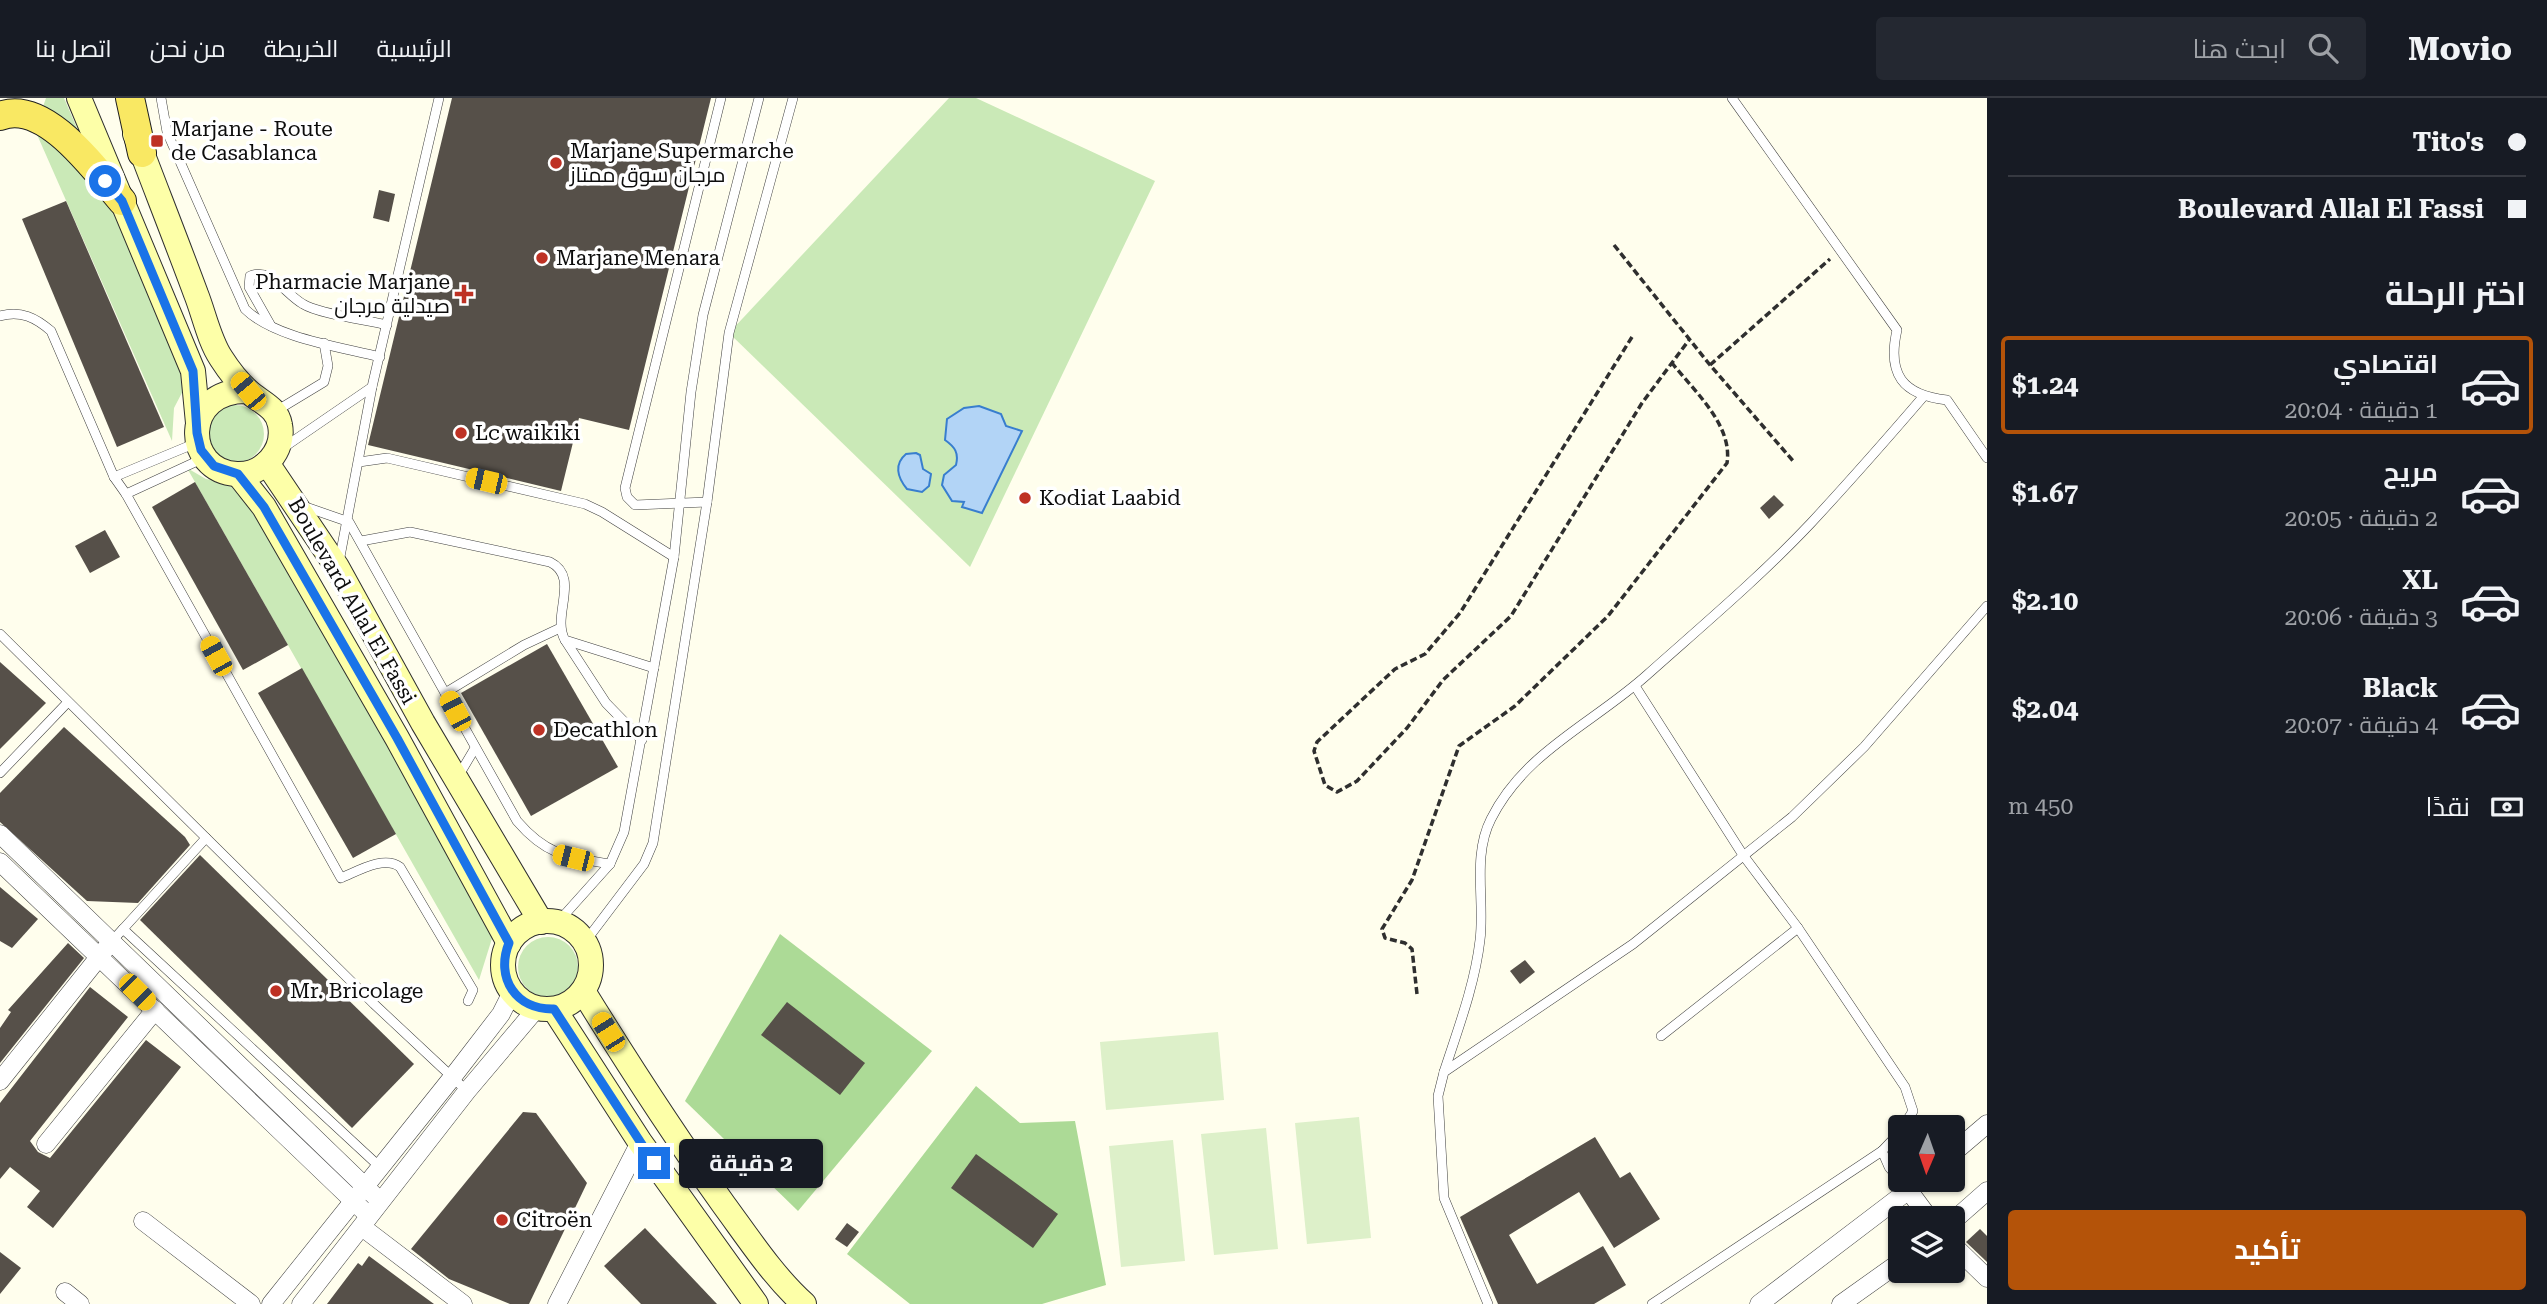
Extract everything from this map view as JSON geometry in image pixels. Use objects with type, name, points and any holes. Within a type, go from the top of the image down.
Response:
[{"type":"main road","points":[[79,98],[193,371],[200,441],[226,472],[238,474],[254,471],[271,458],[280,440],[280,425],[275,411],[248,391],[220,357],[122,98]]},
{"type":"main road","points":[[130,98],[142,153]]},
{"type":"main road","points":[[0,116],[10,111],[44,120],[70,141],[122,201]]},
{"type":"main road","points":[[200,441],[204,408],[216,397],[232,391],[248,391]]},
{"type":"main road","name":"Boulevard Allal El Fassi","points":[[271,458],[297,505],[337,567],[456,780],[549,922]]},
{"type":"main road","name":"Boulevard Allal El Fassi","points":[[238,474],[264,507],[410,761],[509,943]]},
{"type":"main road","points":[[549,922],[578,933],[585,942],[592,967],[583,991],[575,1000],[545,1008],[523,1002],[512,992],[503,968],[509,943],[528,925],[549,922]]},
{"type":"main road","points":[[583,991],[646,1093],[703,1175],[774,1272],[804,1304]]},
{"type":"main road","points":[[545,1008],[756,1304]]},
{"type":"street","points":[[0,834],[118,935],[380,1201]]},
{"type":"street","points":[[0,862],[353,1203],[365,1222],[463,1304]]},
{"type":"street","points":[[0,1081],[118,935]]},
{"type":"street","points":[[271,1304],[451,1079],[500,1014],[512,992]]},
{"type":"street","points":[[301,1304],[467,1091],[545,1008]]},
{"type":"street","points":[[46,1144],[155,1010]]},
{"type":"street","points":[[1965,1143],[1987,1124]]},
{"type":"street","points":[[557,1304],[640,1142]]},
{"type":"street","points":[[1965,1210],[1987,1191]]},
{"type":"street","points":[[1759,1304],[1906,1192]]},
{"type":"street","points":[[144,1221],[251,1304]]},
{"type":"street","points":[[1965,1257],[1987,1278]]},
{"type":"street","points":[[1841,1304],[1888,1271]]},
{"type":"street","points":[[65,1292],[80,1304]]},
{"type":"lane","points":[[161,98],[167,132],[236,295],[254,318],[324,343],[380,357]]},
{"type":"lane","points":[[337,567],[349,522],[372,387],[439,98]]},
{"type":"lane","points":[[707,502],[635,505],[627,497],[625,488],[722,98]]},
{"type":"lane","points":[[549,922],[610,864],[624,832],[674,558],[691,392],[703,315],[758,98]]},
{"type":"lane","points":[[585,942],[644,864],[653,843],[707,502],[729,333],[793,98]]},
{"type":"lane","points":[[1732,98],[1897,330],[1891,356],[1901,382],[1923,397],[1947,400],[1987,458]]},
{"type":"lane","points":[[271,326],[250,288],[250,276],[259,272],[269,274],[305,306],[387,325]]},
{"type":"lane","points":[[0,316],[22,314],[38,319],[51,331],[114,477],[341,878],[384,862],[393,862],[400,867],[472,990],[468,1001]]},
{"type":"lane","points":[[275,411],[324,382],[328,366],[324,343]]},
{"type":"lane","points":[[271,458],[372,387]]},
{"type":"lane","points":[[1488,1304],[1444,1198],[1438,1096],[1464,1011],[1480,940],[1482,853],[1490,821],[1516,779],[1545,752],[1635,686],[1809,525],[1923,397]]},
{"type":"lane","points":[[114,477],[200,441]]},
{"type":"lane","points":[[126,494],[200,441]]},
{"type":"lane","points":[[359,462],[387,458],[585,504],[674,558]]},
{"type":"lane","points":[[297,505],[349,522],[517,821],[534,841],[551,852],[610,864]]},
{"type":"lane","points":[[361,541],[410,532],[559,566],[565,579],[558,629],[606,703],[642,740]]},
{"type":"lane","points":[[1444,1072],[1633,944],[1792,817],[1864,747],[1987,606]]},
{"type":"lane","points":[[445,692],[524,645],[558,629]]},
{"type":"lane","points":[[0,634],[451,1079],[467,1091]]},
{"type":"lane","points":[[565,640],[654,668]]},
{"type":"lane","points":[[1635,686],[1744,855],[1798,928],[1905,1087],[1913,1111],[1910,1115]]},
{"type":"lane","points":[[0,773],[68,702]]},
{"type":"lane","points":[[456,780],[475,748]]},
{"type":"lane","points":[[206,838],[118,935],[381,1168]]},
{"type":"lane","points":[[1661,1036],[1798,928]]},
{"type":"lane","points":[[1652,1304],[1882,1152],[1888,1145]]},
{"type":"lane","points":[[1882,1152],[1888,1165]]},
{"type":"path","points":[[1614,246],[1689,340],[1794,462]]},
{"type":"path","points":[[1710,365],[1839,250]]},
{"type":"path","points":[[1632,337],[1461,613],[1426,654],[1395,669],[1317,742],[1314,751],[1325,785],[1337,792],[1357,782],[1407,728],[1443,680],[1511,616],[1643,403],[1689,340]]},
{"type":"path","points":[[1417,994],[1412,949],[1405,943],[1385,938],[1382,929],[1412,880],[1459,746],[1515,706],[1608,617],[1727,463],[1728,445],[1723,429],[1672,363]]},
{"type":"green space","points":[[46,98],[64,98],[187,383],[174,408],[172,441],[35,130]]},
{"type":"green space","points":[[949,98],[976,98],[1155,181],[970,567],[729,333]]},
{"type":"green space","points":[[235,405],[246,407],[259,418],[264,434],[262,445],[251,458],[235,463],[224,461],[211,450],[206,434],[208,423],[219,410]]},
{"type":"green space","points":[[187,468],[206,479],[240,485],[494,932],[479,980]]},
{"type":"green space","points":[[780,934],[932,1051],[798,1211],[685,1101]]},
{"type":"green space","points":[[548,937],[565,942],[573,950],[578,967],[573,984],[565,992],[548,997],[531,992],[523,984],[518,967],[523,950],[531,942]]},
{"type":"green space","points":[[1218,1032],[1224,1100],[1106,1110],[1100,1042]]},
{"type":"green space","points":[[976,1086],[1020,1123],[1075,1121],[1106,1285],[1042,1304],[910,1304],[847,1254]]},
{"type":"green space","points":[[1359,1117],[1371,1238],[1307,1244],[1295,1123]]},
{"type":"green space","points":[[1266,1128],[1278,1249],[1214,1255],[1201,1134]]},
{"type":"green space","points":[[1173,1140],[1185,1261],[1121,1267],[1109,1146]]},
{"type":"water","points":[[979,406],[1001,414],[1006,426],[1022,431],[982,513],[962,507],[964,502],[952,501],[942,485],[944,475],[957,461],[955,451],[945,440],[947,419],[964,408]]},
{"type":"water","points":[[906,454],[920,455],[923,469],[931,474],[929,486],[922,492],[907,489],[898,471],[898,466]]},
{"type":"building","name":"Marjane Menara","points":[[452,98],[711,98],[629,430],[579,418],[561,491],[368,445]]},
{"type":"building","points":[[379,190],[395,194],[389,222],[373,218]]},
{"type":"building","points":[[66,201],[164,427],[117,447],[22,219]]},
{"type":"building","points":[[195,482],[288,645],[243,670],[152,507]]},
{"type":"building","points":[[1774,495],[1784,505],[1769,519],[1760,508]]},
{"type":"building","points":[[105,530],[120,557],[90,573],[75,546]]},
{"type":"building","name":"Decathlon","points":[[547,644],[618,767],[531,816],[461,693]]},
{"type":"building","points":[[0,662],[46,703],[0,749]]},
{"type":"building","points":[[302,668],[396,834],[353,858],[258,693]]},
{"type":"building","points":[[64,727],[185,837],[190,845],[138,903],[87,901],[0,822],[0,793]]},
{"type":"building","name":"Mr. Bricolage","points":[[200,855],[414,1064],[352,1128],[140,920]]},
{"type":"building","points":[[0,887],[38,919],[12,948],[0,941]]},
{"type":"building","points":[[68,943],[84,958],[0,1063],[0,1028],[11,1012],[8,1010]]},
{"type":"building","points":[[1525,960],[1535,972],[1520,984],[1510,971]]},
{"type":"building","points":[[90,987],[128,1017],[30,1141],[38,1152],[50,1158],[146,1040],[181,1067],[53,1228],[27,1207],[40,1191],[10,1167],[0,1179],[0,1103]]},
{"type":"building","points":[[787,1002],[865,1063],[840,1095],[761,1035]]},
{"type":"building","name":"Citroën","points":[[523,1112],[536,1113],[587,1183],[529,1304],[510,1304],[449,1279],[411,1249]]},
{"type":"building","points":[[1595,1137],[1620,1178],[1630,1172],[1660,1219],[1614,1248],[1579,1192],[1509,1235],[1537,1284],[1603,1246],[1626,1285],[1594,1304],[1498,1304],[1460,1217]]},
{"type":"building","points":[[976,1154],[1058,1214],[1033,1248],[951,1188]]},
{"type":"building","points":[[847,1223],[859,1232],[847,1247],[835,1239]]},
{"type":"building","points":[[645,1228],[717,1304],[641,1304],[604,1266]]},
{"type":"building","points":[[1980,1229],[1987,1236],[1987,1262],[1966,1242]]},
{"type":"building","points":[[0,1252],[21,1268],[0,1294]]},
{"type":"building","points":[[369,1256],[434,1304],[327,1304],[358,1263],[362,1266]]},
{"type":"place","name":"Marjane - Route de Casablanca","points":[[157,141]]},
{"type":"place","name":"Marjane Supermarche مرجان سوق ممتاز","points":[[556,163]]},
{"type":"place","name":"Marjane Menara","points":[[542,258]]},
{"type":"place","name":"Pharmacie Marjane صيدلية مرجان","points":[[464,294]]},
{"type":"place","name":"Lc waikiki","points":[[461,433]]},
{"type":"place","name":"Kodiat Laabid","points":[[1025,498]]},
{"type":"place","name":"Decathlon","points":[[539,730]]},
{"type":"place","name":"Mr. Bricolage","points":[[276,991]]},
{"type":"place","name":"Citroën","points":[[502,1220]]},
{"type":"route","points":[[105,181],[122,201],[193,371],[198,442],[205,458],[226,472],[238,474],[264,507],[397,738],[483,891],[509,943],[503,968],[512,992],[523,1002],[537,1008],[554,1009],[654,1163]]}]
